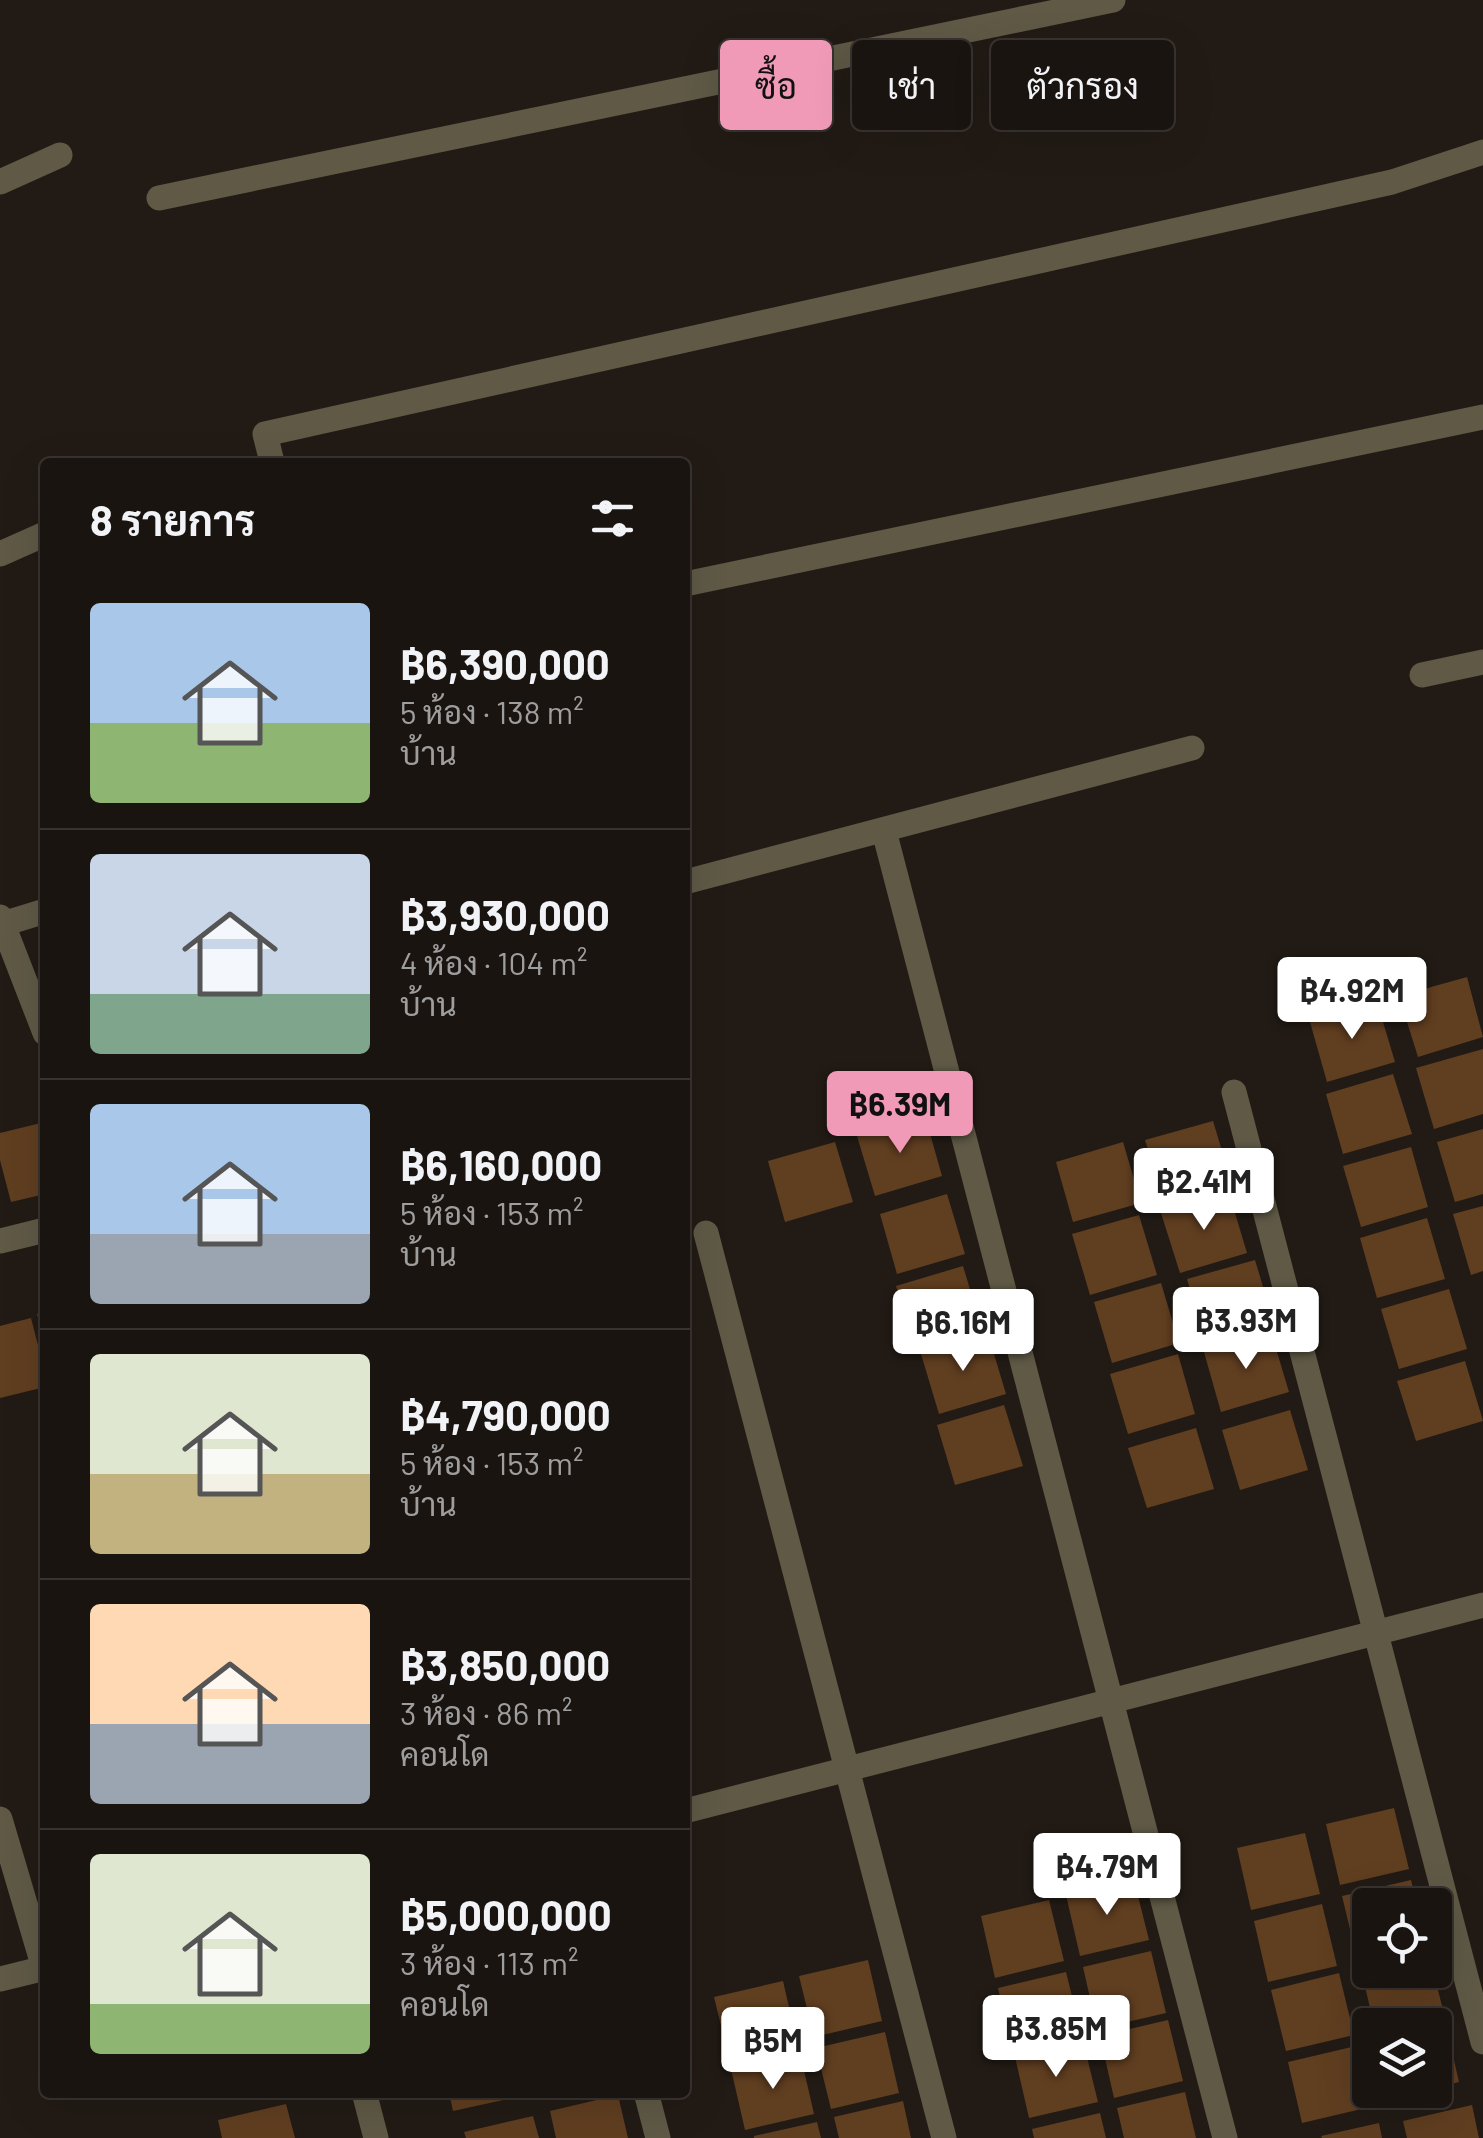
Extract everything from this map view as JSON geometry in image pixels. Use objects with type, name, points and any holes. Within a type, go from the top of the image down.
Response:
[{"type":"street","points":[[159,198],[1113,0]]},
{"type":"street","points":[[271,458],[265,434],[1392,182],[1483,152]]},
{"type":"street","points":[[0,182],[60,156]]},
{"type":"street","points":[[690,583],[1483,417]]},
{"type":"street","points":[[0,554],[40,536]]},
{"type":"street","points":[[1422,675],[1483,662]]},
{"type":"street","points":[[690,881],[1192,748]]},
{"type":"street","points":[[884,831],[1225,2138]]},
{"type":"street","points":[[40,912],[2,921],[40,1020]]},
{"type":"street","points":[[1234,1092],[1483,2042]]},
{"type":"street","points":[[0,1241],[40,1231]]},
{"type":"street","points":[[706,1233],[944,2138]]},
{"type":"street","points":[[690,1811],[1483,1605]]},
{"type":"street","points":[[0,1820],[40,1955]]},
{"type":"street","points":[[0,1979],[40,1969]]},
{"type":"street","points":[[366,2098],[376,2138]]},
{"type":"street","points":[[648,2098],[658,2138]]},
{"type":"building","points":[[1467,977],[1483,1037],[1418,1057],[1399,996]]},
{"type":"building","points":[[1377,1002],[1395,1062],[1327,1082],[1310,1022]]},
{"type":"building","points":[[1483,1049],[1483,1114],[1434,1129],[1416,1068]]},
{"type":"building","points":[[1393,1074],[1412,1134],[1343,1154],[1326,1094]]},
{"type":"building","points":[[925,1116],[942,1176],[875,1196],[857,1136]]},
{"type":"building","points":[[1213,1121],[1231,1181],[1163,1201],[1145,1140]]},
{"type":"building","points":[[40,1123],[40,1195],[11,1202],[0,1160],[0,1133]]},
{"type":"building","points":[[1483,1129],[1483,1194],[1455,1202],[1437,1142]]},
{"type":"building","points":[[835,1142],[853,1202],[785,1222],[768,1161]]},
{"type":"building","points":[[1123,1142],[1141,1203],[1073,1222],[1056,1162]]},
{"type":"building","points":[[1411,1147],[1428,1207],[1361,1227],[1343,1166]]},
{"type":"building","points":[[1229,1193],[1247,1253],[1180,1273],[1161,1213]]},
{"type":"building","points":[[947,1194],[965,1254],[897,1274],[880,1214]]},
{"type":"building","points":[[1483,1206],[1483,1271],[1471,1275],[1453,1214]]},
{"type":"building","points":[[1139,1215],[1157,1275],[1090,1295],[1072,1234]]},
{"type":"building","points":[[1427,1218],[1445,1279],[1377,1298],[1360,1238]]},
{"type":"building","points":[[1255,1260],[1273,1320],[1205,1340],[1187,1279]]},
{"type":"building","points":[[963,1266],[981,1326],[914,1346],[896,1286]]},
{"type":"building","points":[[1161,1283],[1179,1343],[1112,1363],[1094,1302]]},
{"type":"building","points":[[1449,1289],[1467,1349],[1399,1369],[1381,1309]]},
{"type":"building","points":[[31,1318],[40,1353],[40,1388],[0,1398],[0,1326]]},
{"type":"building","points":[[1271,1332],[1289,1392],[1221,1412],[1204,1352]]},
{"type":"building","points":[[988,1334],[1006,1394],[939,1414],[921,1354]]},
{"type":"building","points":[[1178,1354],[1195,1414],[1128,1434],[1110,1374]]},
{"type":"building","points":[[1465,1361],[1483,1421],[1416,1441],[1397,1381]]},
{"type":"building","points":[[1004,1405],[1023,1466],[955,1485],[937,1425]]},
{"type":"building","points":[[1290,1410],[1308,1470],[1240,1490],[1222,1430]]},
{"type":"building","points":[[1196,1428],[1214,1489],[1147,1508],[1128,1448]]},
{"type":"building","points":[[1394,1808],[1409,1869],[1340,1885],[1326,1824]]},
{"type":"building","points":[[1305,1833],[1320,1894],[1251,1910],[1237,1848]]},
{"type":"building","points":[[1134,1880],[1149,1940],[1080,1956],[1066,1895]]},
{"type":"building","points":[[1411,1880],[1413,1888],[1376,1888]]},
{"type":"building","points":[[1352,1894],[1352,1937],[1342,1896]]},
{"type":"building","points":[[1049,1900],[1064,1961],[995,1978],[981,1916]]},
{"type":"building","points":[[1322,1904],[1337,1966],[1268,1982],[1254,1921]]},
{"type":"building","points":[[1151,1951],[1166,2013],[1097,2029],[1083,1967]]},
{"type":"building","points":[[868,1960],[882,2021],[814,2037],[799,1976]]},
{"type":"building","points":[[1066,1972],[1081,2033],[1012,2049],[998,1988]]},
{"type":"building","points":[[1339,1973],[1352,2035],[1286,2051],[1271,1990]]},
{"type":"building","points":[[783,1981],[797,2042],[729,2058],[714,1997]]},
{"type":"building","points":[[1365,1988],[1438,1988],[1442,2008],[1370,2008]]},
{"type":"building","points":[[1168,2020],[1183,2081],[1114,2098],[1100,2036]]},
{"type":"building","points":[[885,2032],[899,2093],[831,2109],[816,2048]]},
{"type":"building","points":[[1083,2041],[1098,2102],[1029,2118],[1015,2057]]},
{"type":"building","points":[[1352,2047],[1352,2108],[1366,2108],[1302,2123],[1288,2062]]},
{"type":"building","points":[[1452,2052],[1459,2082],[1452,2084]]},
{"type":"building","points":[[800,2053],[814,2114],[745,2130],[731,2069]]},
{"type":"building","points":[[1185,2092],[1196,2138],[1124,2138],[1117,2108]]},
{"type":"building","points":[[450,2098],[513,2098],[453,2111]]},
{"type":"building","points":[[619,2098],[628,2138],[556,2138],[550,2111]]},
{"type":"building","points":[[903,2101],[911,2138],[839,2138],[834,2117]]},
{"type":"building","points":[[286,2104],[295,2138],[222,2138],[218,2120]]},
{"type":"building","points":[[1472,2105],[1479,2138],[1407,2138],[1403,2121]]},
{"type":"building","points":[[1100,2113],[1106,2138],[1034,2138],[1032,2129]]},
{"type":"building","points":[[533,2116],[539,2138],[466,2138],[464,2132]]},
{"type":"building","points":[[817,2122],[821,2138],[754,2138],[754,2136]]},
{"type":"building","points":[[1379,2123],[1382,2138],[1321,2136]]}]
